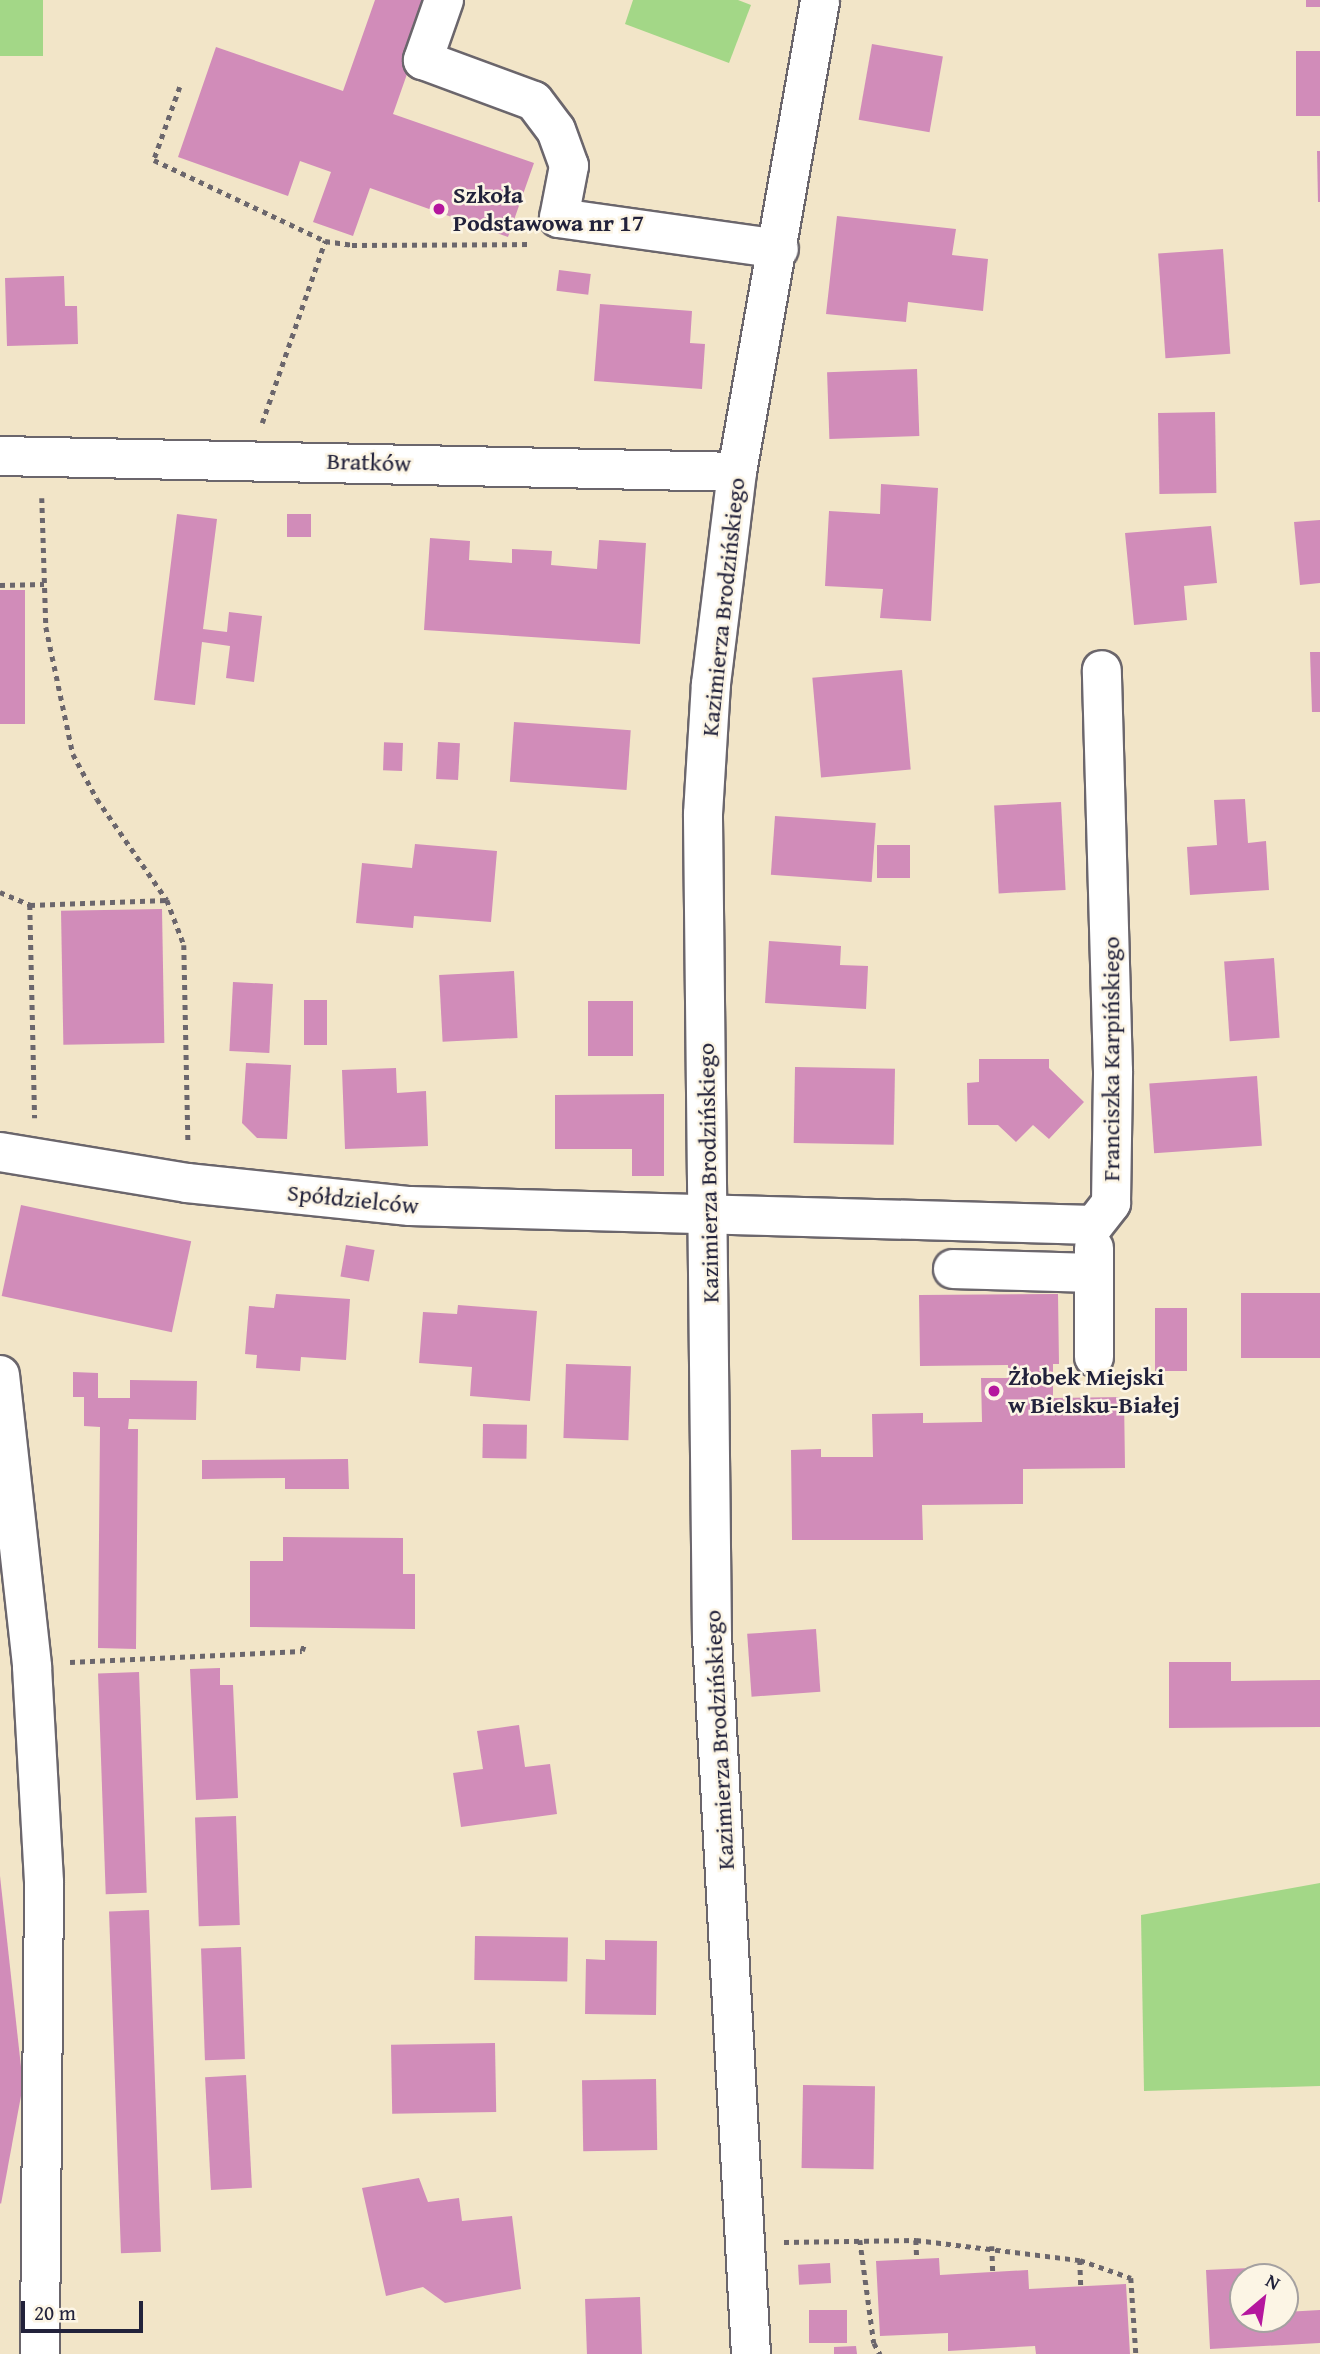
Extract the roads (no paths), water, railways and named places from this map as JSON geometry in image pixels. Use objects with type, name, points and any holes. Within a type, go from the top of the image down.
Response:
[{"type":"street","points":[[444,0],[423,60],[534,102],[556,130],[569,166],[559,218],[779,249]]},
{"type":"street","name":"Kazimierza Brodzińskiego","points":[[751,2354],[712,1637],[704,814],[711,684],[737,472],[779,249],[820,0]]},
{"type":"street","name":"Bratków","points":[[0,456],[737,472]]},
{"type":"street","name":"Franciszka Karpińskiego","points":[[1094,1225],[1111,1203],[1113,1071],[1102,670]]},
{"type":"street","name":"Spółdzielców","points":[[18,1155],[187,1182],[410,1206],[708,1217]]},
{"type":"street","points":[[708,1217],[1094,1225],[1094,1357]]},
{"type":"street","points":[[953,1269],[1093,1273]]},
{"type":"street","points":[[0,1375],[32,1667],[44,1883],[40,2354]]},
{"type":"place","name":"Szkoła Podstawowa nr 17","points":[[439,209]]},
{"type":"place","name":"Żłobek Miejski w Bielsku-Białej","points":[[994,1391]]}]
